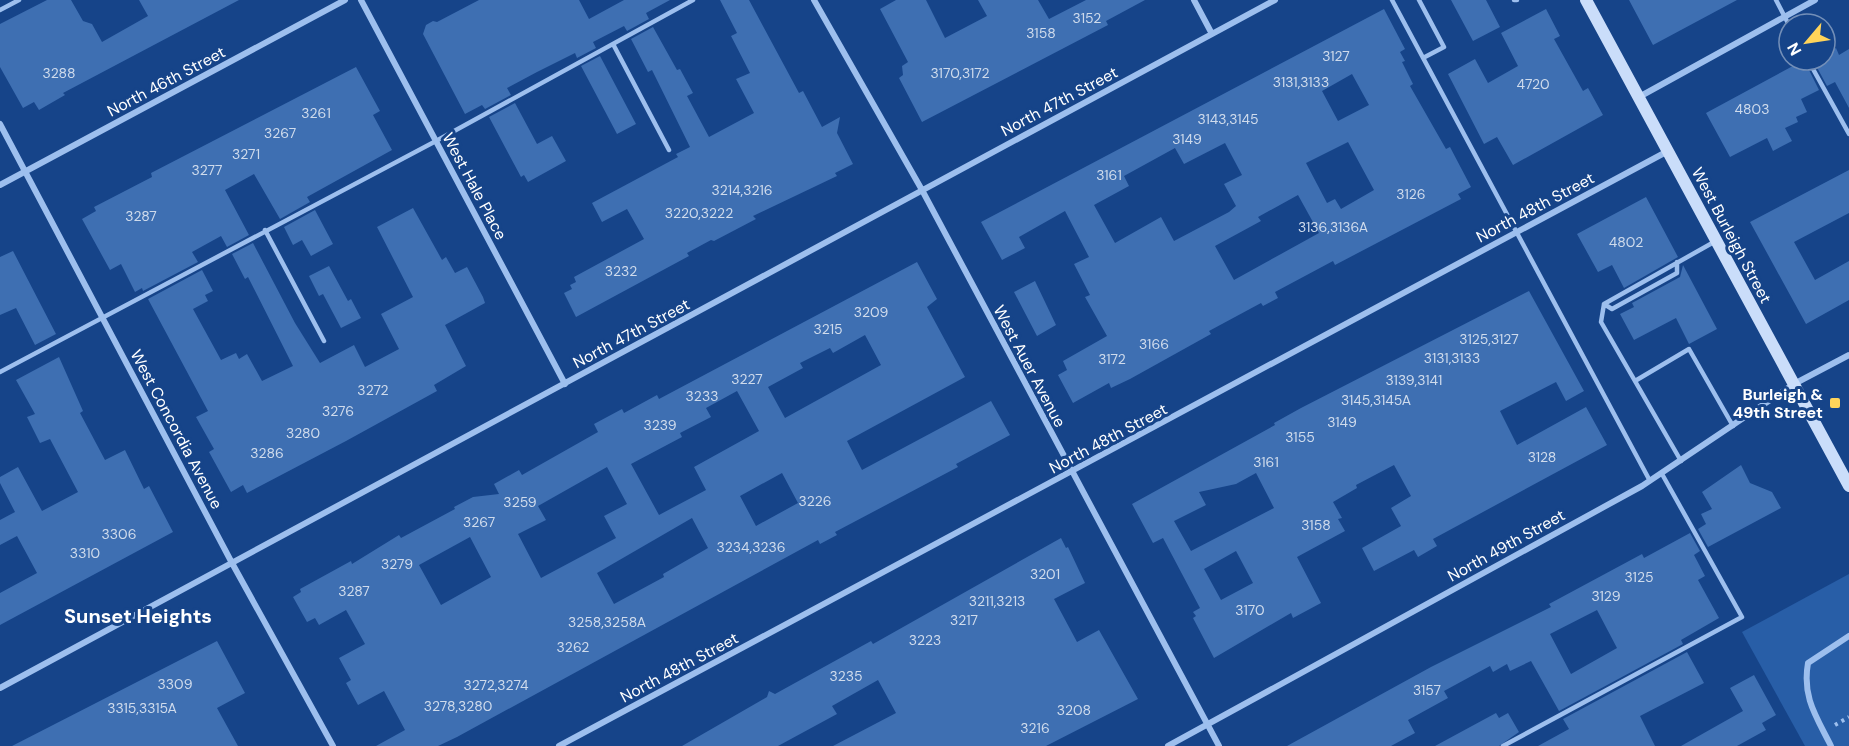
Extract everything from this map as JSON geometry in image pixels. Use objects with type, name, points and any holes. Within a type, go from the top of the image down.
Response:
[{"type":"main road","name":"West Burleigh Street","points":[[1586,0],[1849,486]]},
{"type":"street","name":"North 46th Street","points":[[0,185],[345,0]]},
{"type":"street","name":"West Hale Place","points":[[361,0],[565,384]]},
{"type":"street","name":"West Auer Avenue","points":[[814,0],[922,190],[1071,473],[1219,746]]},
{"type":"street","points":[[1194,0],[1212,34]]},
{"type":"street","name":"North 47th Street","points":[[0,688],[1275,0]]},
{"type":"street","points":[[1792,12],[1815,0]]},
{"type":"street","points":[[1638,97],[1777,20]]},
{"type":"street","name":"West Concordia Avenue","points":[[0,124],[232,564],[333,746]]},
{"type":"street","name":"North 48th Street","points":[[559,746],[1071,473],[1668,150]]},
{"type":"street","name":"North 49th Street","points":[[1168,746],[1650,481],[1794,384],[1849,355]]},
{"type":"street","points":[[1831,746],[1813,709],[1805,683],[1808,663],[1849,636]]},
{"type":"lane","points":[[0,10],[19,0]]},
{"type":"lane","points":[[0,372],[102,315],[436,141],[693,0]]},
{"type":"lane","points":[[1392,0],[1650,481]]},
{"type":"lane","points":[[1419,0],[1444,47],[1423,58]]},
{"type":"lane","points":[[613,44],[669,150]]},
{"type":"lane","points":[[1815,72],[1849,134]]},
{"type":"lane","points":[[265,230],[324,341]]},
{"type":"lane","points":[[1604,304],[1717,240]]},
{"type":"lane","points":[[1604,304],[1612,309],[1677,273],[1677,262]]},
{"type":"lane","points":[[1604,304],[1601,322],[1681,461]]},
{"type":"lane","points":[[1635,381],[1689,349],[1733,426]]},
{"type":"lane","points":[[1503,746],[1742,617],[1662,474]]},
{"type":"path","points":[[1835,725],[1849,717]]},
{"type":"shaded area","points":[[1849,574],[1849,746],[1805,746],[1742,632]]},
{"type":"building","points":[[47,0],[71,0],[83,21],[92,24],[102,42],[148,16],[139,0],[239,0],[63,93],[65,95],[39,110],[34,102],[23,108],[0,67],[0,24]]},
{"type":"building","points":[[479,0],[579,0],[589,19],[624,0],[670,0],[646,13],[649,19],[627,31],[624,26],[593,42],[596,48],[577,58],[575,53],[537,72],[507,88],[511,95],[485,109],[482,105],[465,114],[423,34],[426,25],[433,21],[437,22]]},
{"type":"building","points":[[720,0],[749,0],[799,93],[803,91],[822,127],[840,117],[837,133],[853,164],[835,173],[837,176],[753,216],[756,219],[687,253],[689,256],[576,317],[564,293],[572,289],[570,285],[576,282],[574,277],[644,239],[627,209],[602,222],[592,203],[678,157],[676,154],[690,147],[652,70],[648,72],[631,39],[653,27],[693,93],[687,96],[709,137],[754,113],[736,79],[750,73],[731,36],[737,33]]},
{"type":"building","points":[[896,0],[926,0],[945,38],[987,16],[978,0],[1038,0],[1049,19],[1086,0],[1145,0],[1106,21],[1108,25],[922,122],[899,78],[903,75],[902,66],[908,62],[880,9]]},
{"type":"building","points":[[1451,0],[1486,0],[1500,27],[1473,41]]},
{"type":"building","points":[[1629,0],[1737,0],[1653,45]]},
{"type":"building","points":[[1384,9],[1405,49],[1400,52],[1405,61],[1402,62],[1413,84],[1410,86],[1446,149],[1450,147],[1471,187],[1458,194],[1461,199],[1335,265],[1333,261],[1275,292],[1278,298],[1263,306],[1261,303],[1209,331],[1211,334],[1130,379],[1111,388],[1109,383],[1073,403],[1058,375],[1067,370],[1063,361],[1107,336],[1085,297],[1090,295],[1074,264],[1089,257],[1065,211],[1019,237],[1025,248],[1002,260],[981,222]],"holes":[[[1352,74],[1369,105],[1338,121],[1322,91]],[[1348,142],[1374,190],[1341,209],[1335,199],[1327,203],[1306,163]],[[1225,143],[1242,175],[1224,184],[1236,206],[1174,241],[1161,217],[1115,243],[1094,205],[1129,186],[1124,176],[1175,148],[1184,164]],[[1298,195],[1319,233],[1234,280],[1215,246],[1261,221],[1258,217]]]},
{"type":"building","points":[[1546,9],[1560,36],[1554,39],[1583,91],[1588,88],[1603,115],[1513,165],[1497,137],[1484,144],[1448,74],[1475,59],[1488,83],[1518,66],[1501,33]]},
{"type":"building","points":[[1849,49],[1849,108],[1835,82],[1827,86],[1819,72],[1837,72],[1837,50],[1839,55]]},
{"type":"building","points":[[600,56],[636,124],[617,134],[581,66]]},
{"type":"building","points":[[356,67],[380,111],[373,115],[392,150],[307,197],[310,202],[280,219],[254,174],[225,190],[249,235],[227,247],[221,236],[192,252],[198,262],[143,291],[142,288],[135,292],[121,264],[110,270],[82,219],[96,211],[94,207],[152,177],[151,173]]},
{"type":"building","points":[[1782,72],[1810,72],[1819,90],[1801,99],[1807,112],[1796,117],[1798,122],[1785,128],[1792,141],[1773,151],[1767,138],[1730,157],[1706,113]]},
{"type":"building","points":[[515,103],[537,144],[552,136],[566,161],[528,182],[524,175],[521,177],[489,117]]},
{"type":"building","points":[[1849,170],[1849,213],[1794,242],[1815,280],[1849,261],[1849,300],[1806,324],[1750,222]]},
{"type":"building","points":[[1646,197],[1678,257],[1624,288],[1612,265],[1598,272],[1577,234]]},
{"type":"building","points":[[413,208],[442,260],[446,257],[455,273],[467,267],[483,297],[485,303],[445,325],[466,366],[434,385],[437,391],[346,441],[247,493],[243,485],[231,492],[209,452],[214,449],[196,417],[208,411],[148,299],[202,270],[213,291],[205,295],[208,301],[193,309],[221,360],[236,353],[239,359],[247,354],[262,381],[293,366],[248,277],[245,279],[232,254],[253,243],[295,323],[320,363],[354,345],[365,367],[399,349],[381,314],[413,297],[377,227]]},
{"type":"building","points":[[315,210],[333,244],[311,256],[302,240],[293,245],[284,227]]},
{"type":"building","points":[[13,251],[56,334],[35,345],[16,308],[0,315],[0,257]]},
{"type":"building","points":[[917,262],[937,299],[927,307],[965,377],[847,441],[862,470],[991,401],[1010,435],[956,464],[958,467],[835,532],[837,535],[820,544],[818,540],[457,737],[438,746],[376,746],[405,730],[384,691],[358,705],[346,683],[351,680],[339,658],[365,644],[346,610],[319,625],[315,618],[307,622],[293,597],[301,592],[300,589],[351,561],[352,564],[399,535],[401,538],[473,497],[499,494],[494,484],[519,470],[522,475],[598,432],[594,424],[622,409],[624,413],[657,395],[659,399]],"holes":[[[865,335],[881,365],[785,418],[768,387],[803,368],[800,363],[830,348],[833,353]],[[737,391],[759,431],[694,467],[706,490],[659,515],[631,464],[682,437],[680,433],[711,417],[706,408]],[[607,467],[627,504],[604,516],[616,538],[541,578],[518,534],[546,520],[538,506]],[[782,473],[798,503],[756,526],[740,496]],[[692,518],[708,548],[663,574],[664,577],[614,604],[597,573]],[[470,537],[491,577],[441,605],[419,565]]]},
{"type":"building","points":[[1683,265],[1717,329],[1689,344],[1676,318],[1634,340],[1620,314],[1634,307],[1632,303],[1680,277]]},
{"type":"building","points":[[329,266],[348,301],[351,299],[361,318],[341,328],[323,294],[319,296],[309,276]]},
{"type":"building","points":[[1035,281],[1056,325],[1037,336],[1014,292]]},
{"type":"building","points":[[1529,291],[1584,391],[1566,401],[1556,382],[1500,411],[1517,445],[1586,407],[1607,445],[1433,539],[1437,546],[1418,557],[1414,550],[1374,571],[1362,548],[1401,526],[1391,508],[1411,496],[1394,465],[1356,485],[1357,488],[1333,502],[1342,518],[1338,519],[1345,531],[1297,557],[1321,603],[1293,618],[1291,613],[1214,658],[1193,618],[1196,616],[1193,612],[1200,608],[1163,538],[1153,543],[1132,504],[1275,425],[1274,423]],"holes":[[[1256,473],[1274,508],[1191,551],[1174,521],[1206,505],[1199,492],[1236,484]],[[1236,551],[1253,583],[1221,600],[1204,569]]]},
{"type":"building","points":[[59,357],[83,411],[80,413],[105,460],[125,450],[144,489],[149,486],[173,532],[0,625],[0,593],[37,573],[17,536],[0,545],[0,520],[15,512],[0,483],[0,477],[18,467],[42,511],[78,492],[50,439],[40,443],[27,417],[35,414],[16,380]]},
{"type":"building","points":[[1741,465],[1750,483],[1772,492],[1781,508],[1708,547],[1698,529],[1706,524],[1701,514],[1712,509],[1702,492]]},
{"type":"building","points":[[1690,533],[1700,551],[1694,555],[1705,576],[1698,580],[1719,618],[1681,640],[1683,644],[1559,711],[1531,661],[1510,671],[1507,664],[1493,672],[1490,666],[1444,691],[1448,698],[1408,720],[1415,733],[1391,746],[1287,746],[1431,667],[1551,607],[1549,604],[1642,554],[1644,558]],"holes":[[[1597,610],[1617,648],[1571,674],[1550,634]]]},
{"type":"building","points":[[1061,538],[1066,548],[1068,547],[1085,583],[1054,599],[1077,642],[1099,630],[1138,699],[1046,746],[833,746],[896,713],[878,680],[832,706],[837,714],[778,746],[682,746],[767,697],[769,691],[775,694],[871,641],[873,644]]},
{"type":"building","points":[[217,641],[245,693],[217,708],[238,746],[12,746]]},
{"type":"building","points":[[1687,652],[1704,683],[1640,716],[1655,746],[1538,746],[1569,729],[1563,719]]},
{"type":"building","points":[[1754,675],[1776,715],[1762,723],[1766,730],[1737,746],[1681,746],[1743,711],[1730,688]]},
{"type":"building","points":[[1496,713],[1499,718],[1508,713],[1519,732],[1499,746],[1435,746]]},
{"type":"place","name":"Burleigh & 49th Street","points":[[1835,403]]},
{"type":"district","name":"Sunset Heights","points":[[138,616]]}]
